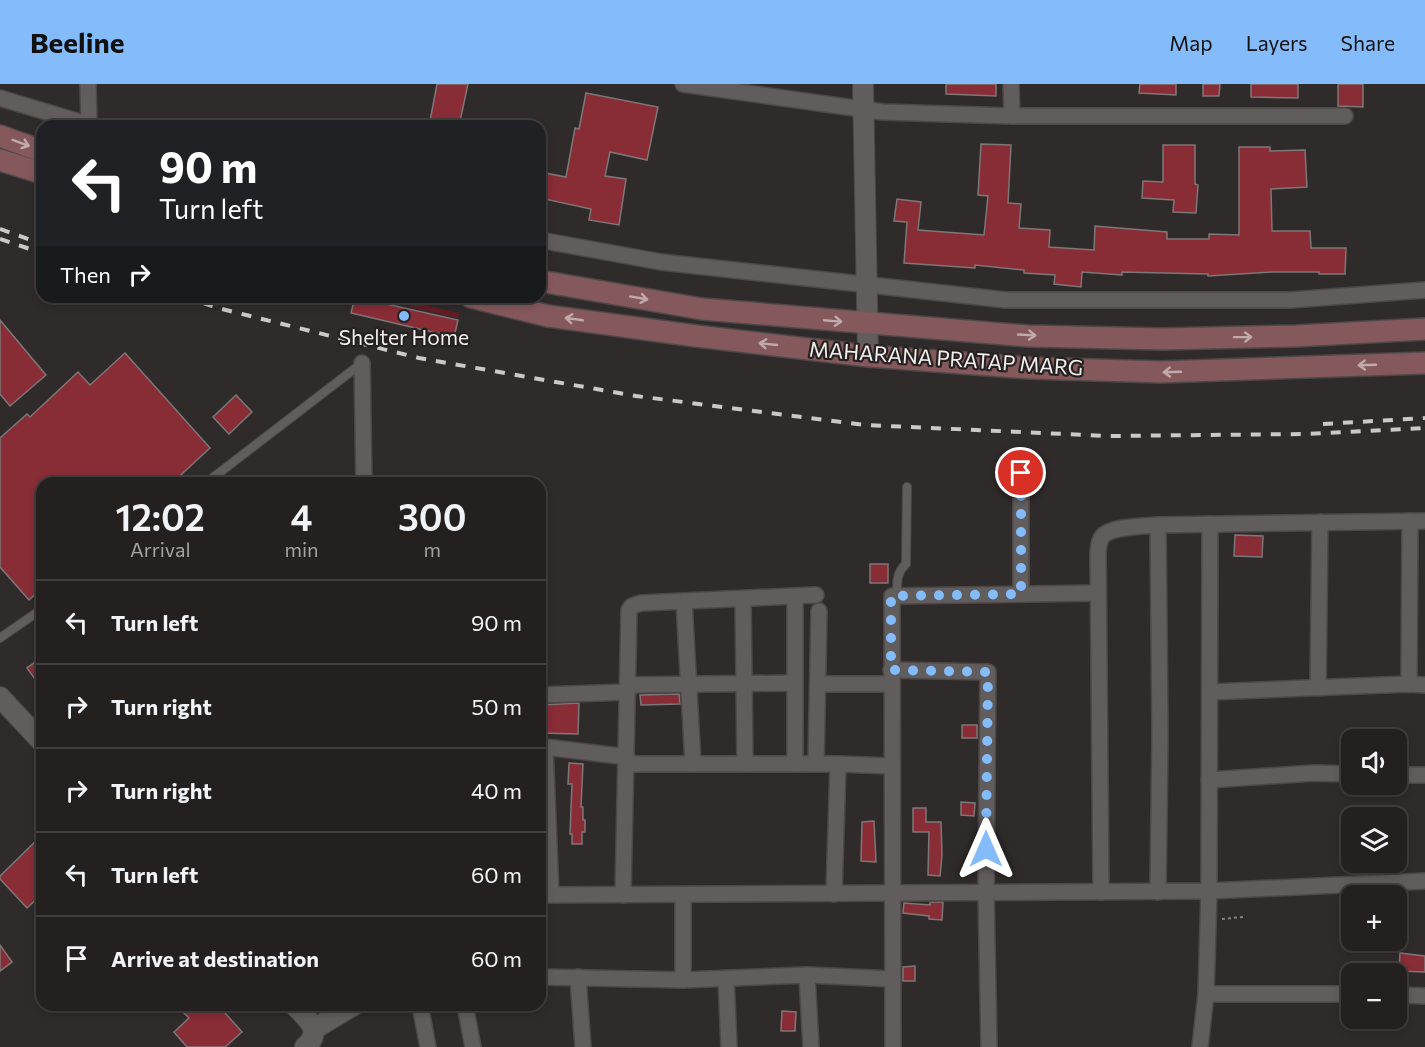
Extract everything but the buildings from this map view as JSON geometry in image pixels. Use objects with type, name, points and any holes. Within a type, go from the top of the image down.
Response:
[{"type":"main road","points":[[0,136],[36,149]]},
{"type":"main road","points":[[0,160],[36,171]]},
{"type":"main road","name":"MAHARANA PRATAP MARG","points":[[546,282],[702,309],[1028,336],[1164,339],[1296,336],[1425,329]]},
{"type":"main road","name":"MAHARANA PRATAP MARG","points":[[495,303],[548,316],[696,336],[868,356],[1030,368],[1161,372],[1425,363]]},
{"type":"street","points":[[88,84],[90,120]]},
{"type":"street","points":[[863,84],[868,356]]},
{"type":"street","points":[[1011,84],[1012,116]]},
{"type":"street","points":[[692,85],[883,112],[1012,116],[1345,116]]},
{"type":"street","points":[[0,98],[71,120]]},
{"type":"street","points":[[546,241],[661,262],[1006,300],[1291,300],[1425,290]]},
{"type":"street","points":[[362,363],[364,477]]},
{"type":"street","points":[[1021,473],[1021,594]]},
{"type":"street","points":[[1101,892],[1098,551],[1100,539],[1108,532],[1158,525],[1418,521],[1409,684]]},
{"type":"street","points":[[1318,688],[1320,522]]},
{"type":"street","points":[[1200,1047],[1206,994],[1209,891],[1210,524]]},
{"type":"street","points":[[1158,525],[1160,735],[1158,892]]},
{"type":"street","points":[[893,1047],[891,596],[1098,593]]},
{"type":"street","points":[[623,895],[629,615],[632,606],[641,603],[816,595]]},
{"type":"street","points":[[795,597],[795,765]]},
{"type":"street","points":[[743,599],[745,764]]},
{"type":"street","points":[[684,601],[693,764]]},
{"type":"street","points":[[816,764],[819,611]]},
{"type":"street","points":[[818,684],[891,677],[988,672],[986,893],[989,1047]]},
{"type":"street","points":[[546,695],[688,684],[795,682]]},
{"type":"street","points":[[1210,692],[1425,685]]},
{"type":"street","points":[[0,697],[36,736]]},
{"type":"street","points":[[546,748],[626,761],[891,766]]},
{"type":"street","points":[[834,894],[838,764]]},
{"type":"street","points":[[1209,780],[1314,773],[1341,774]]},
{"type":"street","points":[[1407,775],[1425,775]]},
{"type":"street","points":[[546,895],[1158,892],[1425,881]]},
{"type":"street","points":[[683,980],[684,895]]},
{"type":"street","points":[[546,976],[683,980],[807,975],[893,979]]},
{"type":"street","points":[[807,975],[811,1047]]},
{"type":"street","points":[[578,977],[583,1047]]},
{"type":"street","points":[[726,978],[729,1047]]},
{"type":"street","points":[[1206,994],[1341,994]]},
{"type":"street","points":[[1407,995],[1425,996]]},
{"type":"street","points":[[300,1011],[309,1019],[310,1038]]},
{"type":"street","points":[[310,1038],[346,1011]]},
{"type":"street","points":[[421,1011],[428,1047]]},
{"type":"street","points":[[466,1011],[473,1047]]},
{"type":"lane","points":[[214,477],[362,363]]},
{"type":"lane","points":[[897,596],[897,579],[900,570],[906,564],[907,487]]},
{"type":"lane","points":[[0,638],[36,613]]},
{"type":"path","points":[[1207,921],[1243,916]]},
{"type":"shaded area","points":[[411,303],[415,303],[459,313],[458,318],[410,307]]},
{"type":"railway","points":[[0,229],[36,242]]},
{"type":"railway","points":[[0,239],[36,251]]},
{"type":"railway","points":[[203,303],[419,358],[636,396],[865,425],[1109,436],[1306,434],[1425,428]]},
{"type":"railway","points":[[1323,424],[1425,418]]},
{"type":"place","name":"Shelter Home","points":[[404,316]]},
{"type":"route","points":[[986,849],[988,672],[891,670],[891,596],[1021,594],[1021,473]]}]
